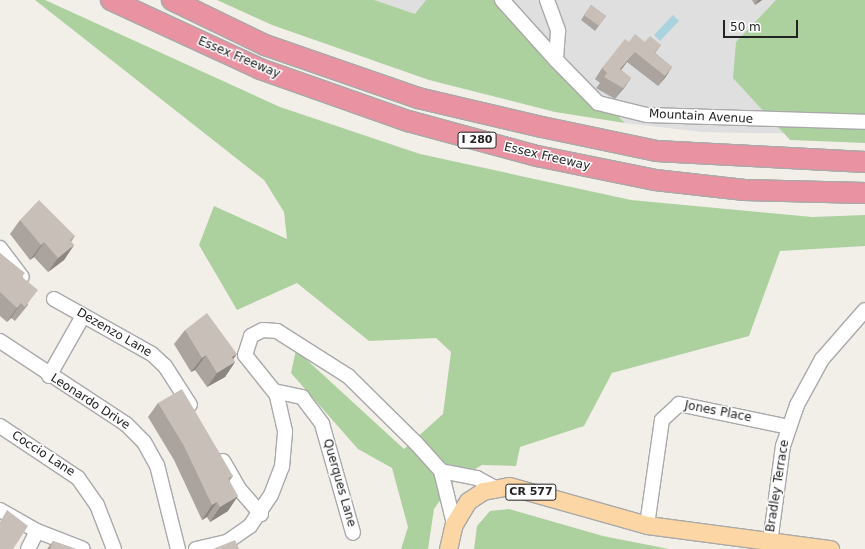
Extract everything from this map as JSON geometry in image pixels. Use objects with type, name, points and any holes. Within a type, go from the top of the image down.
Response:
[{"type":"highway","name":"Essex Freeway","points":[[111,0],[260,69],[408,121],[538,156],[670,182],[744,190],[865,193]]},
{"type":"highway","name":"Essex Freeway","points":[[172,0],[272,47],[418,98],[527,124],[657,152],[865,162]]},
{"type":"main road","name":"CR 577","points":[[448,549],[454,524],[468,501],[495,488],[527,491],[647,525],[830,549]]},
{"type":"street","name":"Mountain Avenue","points":[[502,0],[556,60],[598,103],[647,115],[865,122]]},
{"type":"street","points":[[547,0],[558,31],[556,60]]},
{"type":"street","points":[[0,248],[32,290]]},
{"type":"street","name":"Dezenzo Lane","points":[[54,299],[152,354],[165,366],[197,416]]},
{"type":"street","name":"Bradley Terrace","points":[[770,542],[778,468],[788,427],[807,383],[822,359],[865,310]]},
{"type":"street","points":[[49,376],[83,316]]},
{"type":"street","points":[[196,549],[233,538],[261,514],[282,467],[284,448],[282,412],[274,391],[246,355],[251,336],[263,330],[277,331],[348,376],[441,471],[454,524]]},
{"type":"street","name":"Leonardo Drive","points":[[0,341],[49,376],[126,424],[144,442],[157,464],[178,549]]},
{"type":"street","name":"Querques Lane","points":[[274,391],[302,397],[322,424],[353,533]]},
{"type":"street","name":"Jones Place","points":[[647,525],[662,420],[679,404],[788,427]]},
{"type":"street","name":"Coccio Lane","points":[[0,426],[78,478],[98,506],[114,549]]},
{"type":"street","points":[[216,450],[240,490],[261,514]]},
{"type":"street","points":[[441,471],[477,478],[495,488]]},
{"type":"street","points":[[0,510],[37,531],[83,549]]},
{"type":"street","points":[[28,549],[37,531]]},
{"type":"shaded area","points":[[317,0],[865,0],[865,135],[702,132],[625,123]]},
{"type":"green space","points":[[35,0],[45,0],[280,107],[420,154],[631,200],[812,217],[865,215],[865,246],[780,251],[749,336],[612,373],[584,426],[520,447],[516,466],[482,465],[454,481],[434,509],[428,549],[401,549],[408,527],[392,468],[358,449],[291,373],[296,350],[404,449],[443,414],[451,352],[436,338],[369,341],[297,283],[237,310],[199,245],[214,206],[287,239],[284,212],[264,180]]},
{"type":"green space","points":[[217,0],[374,0],[415,14],[426,0],[502,0],[625,123],[555,112],[429,80],[272,25]]},
{"type":"green space","points":[[776,0],[865,0],[865,143],[790,140],[733,78],[736,42]]},
{"type":"green space","points":[[509,509],[603,536],[669,549],[474,549],[477,526],[490,511]]},
{"type":"water","points":[[673,15],[679,21],[660,41],[654,35]]},
{"type":"building","points":[[591,5],[606,16],[599,26],[584,15]]},
{"type":"building","points":[[635,34],[645,42],[650,36],[661,45],[654,53],[672,67],[665,76],[635,52],[620,69],[631,78],[623,88],[604,77],[607,73],[602,68],[625,39],[629,42]]},
{"type":"building","points":[[39,200],[75,236],[70,240],[74,245],[58,258],[44,242],[41,245],[20,220]]},
{"type":"building","points":[[0,253],[25,273],[22,277],[38,290],[25,307],[21,303],[17,308],[0,292]]},
{"type":"building","points":[[207,313],[237,354],[232,357],[235,362],[217,373],[206,355],[202,358],[185,330]]},
{"type":"building","points":[[182,389],[233,476],[228,478],[238,496],[220,507],[217,502],[212,505],[184,446],[158,403]]},
{"type":"building","points":[[7,510],[28,526],[13,549],[0,549],[0,522]]},
{"type":"building","points":[[235,540],[239,549],[213,549]]},
{"type":"building","points":[[53,541],[76,549],[50,549]]}]
